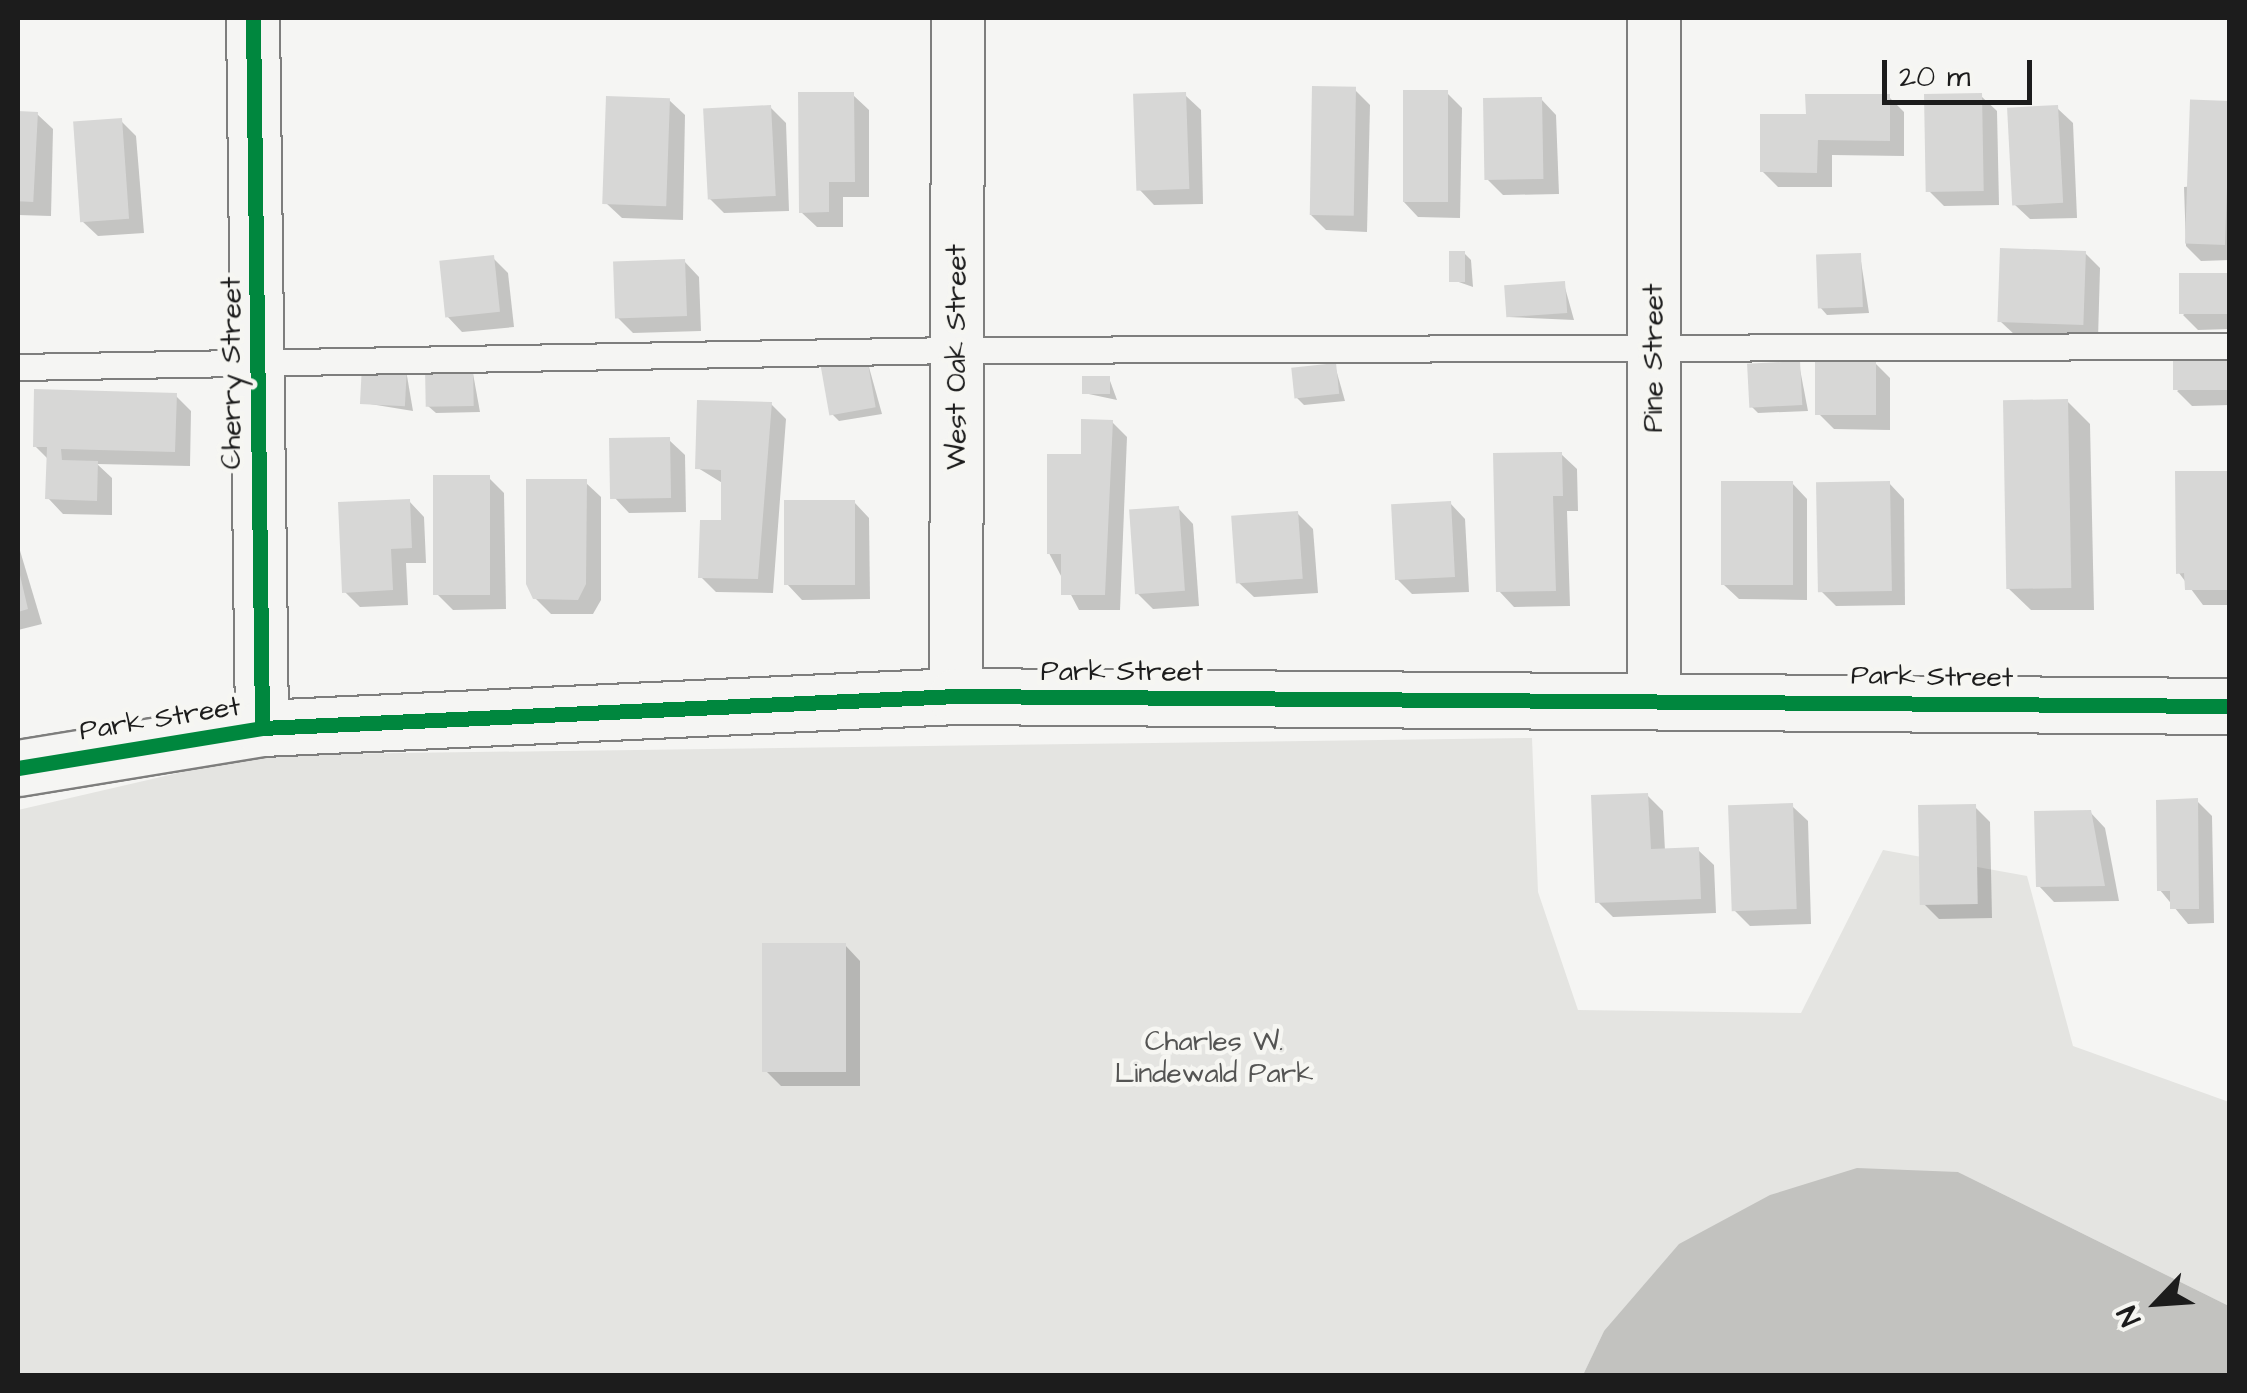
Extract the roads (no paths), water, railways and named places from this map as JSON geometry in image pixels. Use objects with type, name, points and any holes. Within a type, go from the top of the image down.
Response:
[{"type":"street","name":"Cherry Street","points":[[254,18],[258,364],[254,653],[262,728]]},
{"type":"street","name":"West Oak Street","points":[[956,696],[958,18]]},
{"type":"street","name":"Pine Street","points":[[1654,18],[1654,698]]},
{"type":"street","name":"Park Street","points":[[18,768],[262,728],[956,696],[1654,698],[2230,706]]},
{"type":"lane","points":[[18,367],[956,350],[1654,353],[2230,346]]},
{"type":"park label","name":"Charles W. Lindewald Park","points":[[1214,1058]]}]
